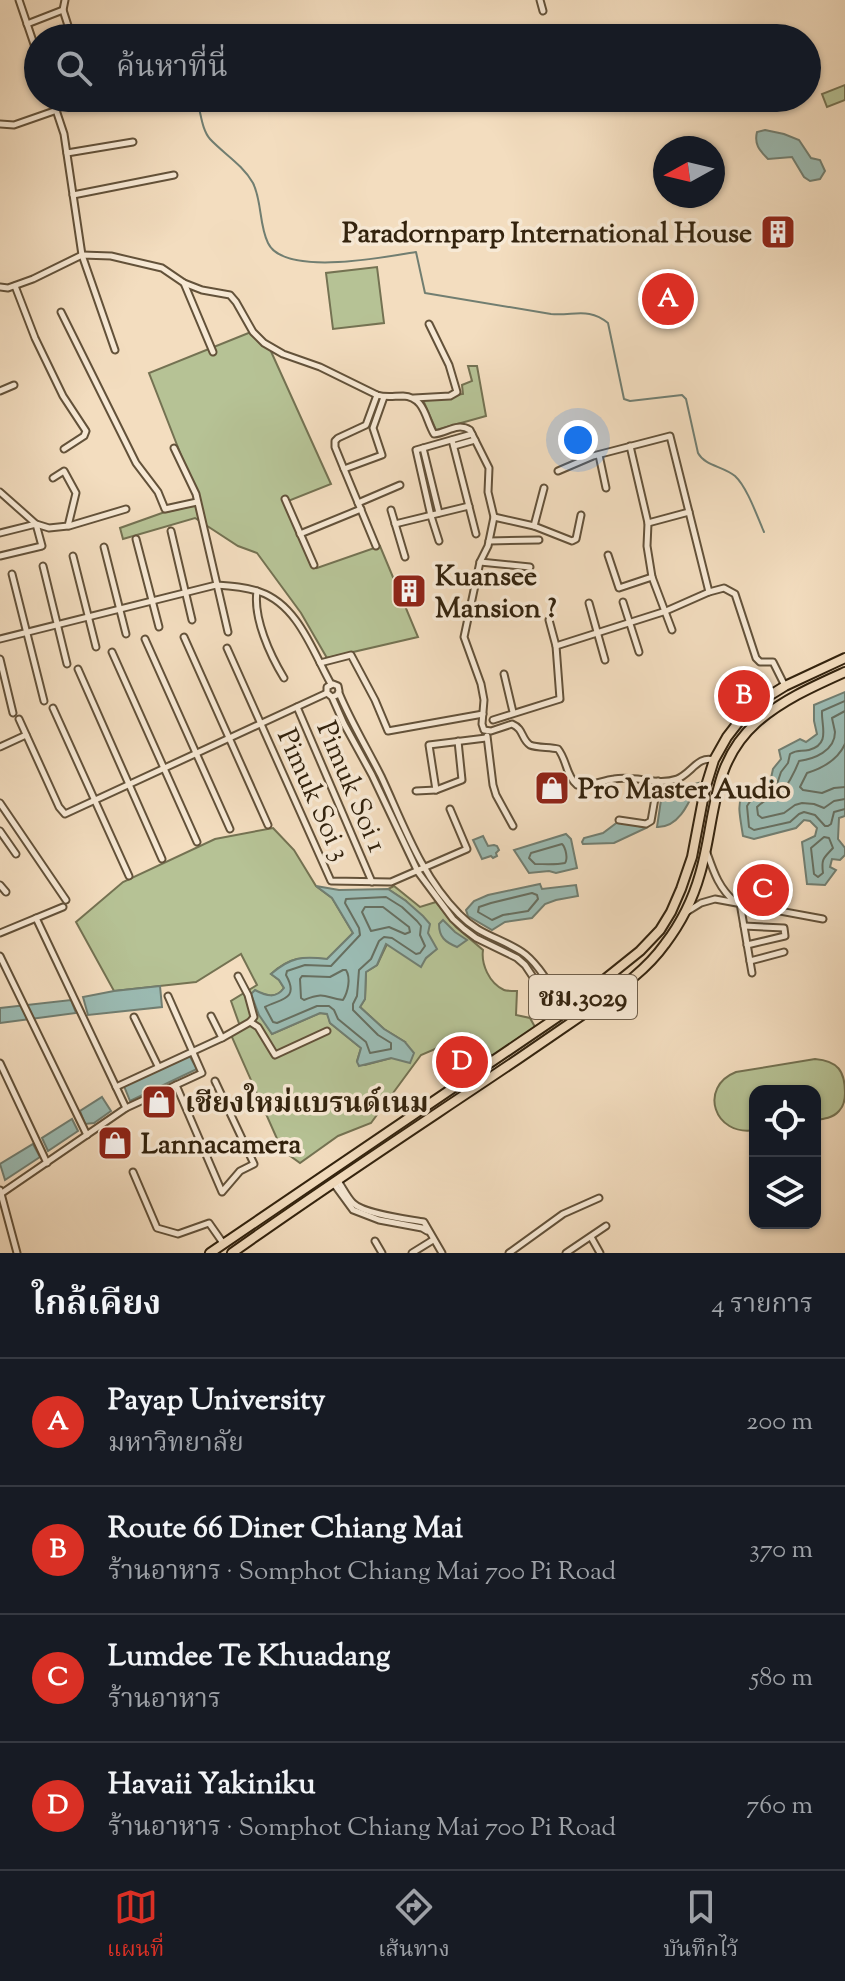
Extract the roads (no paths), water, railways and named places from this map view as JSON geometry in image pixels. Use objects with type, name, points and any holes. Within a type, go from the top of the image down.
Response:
[{"type":"main road","name":"ชม.3029","points":[[210,1253],[563,1013],[640,951],[660,930],[681,889],[692,857],[705,789],[714,760],[727,737],[744,715],[764,699],[845,658]]},
{"type":"main road","name":"ชม.3029","points":[[232,1253],[624,986],[655,957],[684,914],[700,875],[714,799],[736,746],[754,725],[780,704],[845,672]]},
{"type":"street","points":[[19,0],[27,24],[63,10]]},
{"type":"street","points":[[65,0],[63,10],[68,24]]},
{"type":"street","points":[[540,0],[543,11]]},
{"type":"street","points":[[0,124],[14,125],[51,112]]},
{"type":"street","points":[[58,112],[64,134],[82,255],[115,350]]},
{"type":"street","points":[[67,153],[133,142]]},
{"type":"street","points":[[73,195],[174,175]]},
{"type":"street","points":[[0,287],[15,286],[82,255],[111,256],[162,268],[184,283],[230,295],[253,332],[264,343],[384,397],[450,396],[457,392],[449,365],[429,324]]},
{"type":"street","points":[[184,283],[213,352]]},
{"type":"street","points":[[15,286],[35,338],[63,396],[86,431],[84,436],[64,449]]},
{"type":"street","points":[[61,312],[136,463],[158,492],[165,509],[197,502]]},
{"type":"street","points":[[0,391],[14,385]]},
{"type":"street","points":[[376,546],[335,441],[366,425],[377,395]]},
{"type":"street","points":[[344,469],[382,455],[373,428],[384,397]]},
{"type":"street","points":[[412,398],[423,409],[434,434],[458,426],[470,430],[489,468],[488,492],[494,517],[480,562],[464,637],[481,684],[484,700],[482,727],[487,734],[496,795],[513,826]]},
{"type":"street","points":[[558,471],[599,455],[670,436],[709,592]]},
{"type":"street","points":[[420,449],[474,437]]},
{"type":"street","points":[[453,443],[476,534]]},
{"type":"street","points":[[630,446],[648,523],[647,546],[652,577],[672,630]]},
{"type":"street","points":[[174,448],[196,494],[228,632]]},
{"type":"street","points":[[420,449],[440,513]]},
{"type":"street","points":[[420,449],[431,516],[439,541]]},
{"type":"street","points":[[599,455],[606,488]]},
{"type":"street","points":[[53,478],[64,471],[75,488],[68,526]]},
{"type":"street","points":[[300,534],[400,485]]},
{"type":"street","points":[[534,526],[544,488]]},
{"type":"street","points":[[0,492],[36,524],[49,528],[68,526],[126,509]]},
{"type":"street","points":[[285,499],[314,565]]},
{"type":"street","points":[[395,524],[469,506]]},
{"type":"street","points":[[391,510],[405,557]]},
{"type":"street","points":[[648,523],[689,512]]},
{"type":"street","points":[[494,517],[534,526],[575,541],[581,515]]},
{"type":"street","points":[[0,533],[36,524]]},
{"type":"street","points":[[0,556],[42,546],[36,524]]},
{"type":"street","points":[[171,531],[192,620]]},
{"type":"street","points":[[136,539],[159,627]]},
{"type":"street","points":[[489,541],[539,540]]},
{"type":"street","points":[[104,547],[126,634]]},
{"type":"street","points":[[608,555],[619,588],[652,577]]},
{"type":"street","points":[[73,556],[96,647]]},
{"type":"street","points":[[480,562],[530,567]]},
{"type":"street","points":[[43,566],[67,664]]},
{"type":"street","points":[[12,574],[44,701]]},
{"type":"street","points":[[0,639],[216,585],[237,587],[257,591],[275,600],[294,618],[331,684]]},
{"type":"street","points":[[556,646],[666,611],[724,588],[735,594],[753,653],[760,662],[773,662],[785,686]]},
{"type":"street","points":[[257,591],[255,601],[268,651],[284,678]]},
{"type":"street","points":[[623,602],[639,652]]},
{"type":"street","points":[[589,603],[605,660]]},
{"type":"street","points":[[493,720],[560,699],[556,646],[549,620]]},
{"type":"street","points":[[184,637],[268,825]]},
{"type":"street","points":[[145,639],[230,829]]},
{"type":"street","name":"Pimuk Soi 3","points":[[227,648],[331,881],[372,882]]},
{"type":"street","points":[[112,652],[197,842]]},
{"type":"street","points":[[320,663],[351,655],[388,731],[483,714]]},
{"type":"street","points":[[0,659],[13,713]]},
{"type":"street","points":[[78,669],[162,859]]},
{"type":"street","points":[[504,674],[513,712]]},
{"type":"street","points":[[331,684],[327,689],[351,721],[367,750],[421,870],[458,914],[525,965],[563,1013]]},
{"type":"street","points":[[19,719],[65,814],[297,707],[333,694],[338,686],[331,684]]},
{"type":"street","points":[[333,694],[344,724],[392,809]]},
{"type":"street","name":"Pimuk Soi 1","points":[[297,707],[372,882]]},
{"type":"street","points":[[53,708],[129,876]]},
{"type":"street","points":[[436,790],[429,745],[487,734],[512,724],[520,727],[531,745],[558,749],[572,781],[577,785],[614,779],[667,781],[680,778],[703,759],[714,760]]},
{"type":"street","points":[[0,747],[26,735]]},
{"type":"street","points":[[416,791],[436,790],[462,780],[458,741]]},
{"type":"street","points":[[360,754],[367,750]]},
{"type":"street","points":[[619,820],[650,822],[658,781]]},
{"type":"street","points":[[0,803],[64,904],[0,933]]},
{"type":"street","points":[[372,882],[391,882],[467,849],[450,809]]},
{"type":"street","points":[[0,831],[16,854]]},
{"type":"street","points":[[706,849],[714,877],[725,893],[738,903],[752,973]]},
{"type":"street","points":[[0,885],[6,892]]},
{"type":"street","points":[[684,914],[701,903],[715,899],[823,919]]},
{"type":"street","points":[[36,918],[126,1108]]},
{"type":"street","points":[[744,926],[784,928],[785,936],[747,945]]},
{"type":"street","points":[[750,961],[784,952]]},
{"type":"street","points":[[0,956],[87,1135]]},
{"type":"street","points":[[116,1087],[250,1022],[254,1014],[238,976]]},
{"type":"street","points":[[17,1253],[1,1192],[126,1108],[202,1073],[168,996]]},
{"type":"street","points":[[211,1016],[222,1038]]},
{"type":"street","points":[[134,1017],[158,1066]]},
{"type":"street","points":[[250,1022],[258,1027],[275,1055],[327,1031]]},
{"type":"street","points":[[0,1063],[47,1163]]},
{"type":"street","points":[[176,1085],[222,1192],[240,1171],[254,1164],[215,1081]]},
{"type":"street","points":[[133,1172],[157,1228],[178,1234],[209,1223],[223,1243]]},
{"type":"street","points":[[336,1182],[358,1207],[424,1222],[442,1253]]},
{"type":"street","points":[[509,1253],[563,1214],[599,1198]]},
{"type":"street","points":[[566,1253],[606,1226]]},
{"type":"street","points":[[590,1236],[600,1253]]},
{"type":"street","points":[[412,1253],[433,1240]]},
{"type":"street","points":[[375,1241],[382,1253]]},
{"type":"water","points":[[765,130],[799,140],[811,158],[820,160],[825,171],[820,179],[810,181],[804,177],[792,157],[768,159],[756,140],[757,132]]},
{"type":"water","points":[[845,692],[845,816],[839,818],[838,839],[845,848],[845,855],[840,860],[832,859],[830,867],[836,870],[825,885],[807,884],[802,842],[815,836],[817,828],[804,820],[796,828],[754,839],[743,836],[739,805],[744,794],[771,778],[773,769],[781,759],[779,750],[800,739],[806,742],[817,734],[814,705]]},
{"type":"water","points":[[698,783],[678,818],[657,827],[665,792]]},
{"type":"water","points":[[619,821],[646,828],[614,843],[583,844],[584,838],[603,833]]},
{"type":"water","points":[[566,834],[571,839],[577,868],[556,873],[529,873],[514,850]]},
{"type":"water","points":[[483,836],[488,846],[497,846],[497,856],[482,859],[473,840]]},
{"type":"water","points":[[540,884],[542,889],[576,885],[578,896],[545,904],[532,918],[505,922],[492,930],[468,916],[466,910],[474,901]]},
{"type":"water","points":[[316,886],[339,890],[388,889],[430,924],[428,933],[437,949],[421,967],[386,944],[377,965],[366,972],[365,999],[360,1007],[384,1029],[405,1042],[414,1053],[410,1063],[391,1058],[359,1066],[357,1062],[361,1048],[330,1023],[327,1014],[320,1013],[272,1034],[259,1015],[251,994],[255,990],[274,995],[284,988],[271,974],[297,959],[327,959],[353,933],[332,898]]},
{"type":"water","points":[[443,920],[467,940],[457,947],[446,941],[439,929]]},
{"type":"water","points":[[160,986],[162,1007],[88,1015],[83,997],[114,991]]},
{"type":"water","points":[[71,1000],[76,1013],[0,1023],[0,1008]]},
{"type":"water","points":[[189,1055],[197,1069],[130,1101],[124,1086]]},
{"type":"water","points":[[102,1097],[111,1111],[94,1123],[85,1124],[80,1111]]},
{"type":"water","points":[[72,1119],[78,1131],[48,1151],[42,1138]]},
{"type":"water","points":[[33,1144],[40,1157],[5,1180],[0,1164]]},
{"type":"waterway","points":[[200,112],[207,135],[244,170],[253,183],[265,236],[278,253],[294,259],[337,262],[416,252],[425,293],[551,314],[588,314],[608,323],[624,399],[630,401],[682,395],[686,399],[698,453],[705,461],[735,476],[764,532]]},
{"type":"place","name":"Paradornparp International House","points":[[778,232]]},
{"type":"place","name":"Payap University","points":[[668,299]]},
{"type":"place","name":"Kuansee Mansion ?","points":[[409,591]]},
{"type":"place","name":"Route 66 Diner Chiang Mai","points":[[744,696]]},
{"type":"place","name":"Pro Master Audio","points":[[552,788]]},
{"type":"place","name":"Lumdee Te Khuadang","points":[[763,890]]},
{"type":"place","name":"Havaii Yakiniku","points":[[462,1062]]},
{"type":"place","name":"เชียงใหม่แบรนด์เนม","points":[[159,1102]]},
{"type":"place","name":"Lannacamera","points":[[115,1143]]}]
